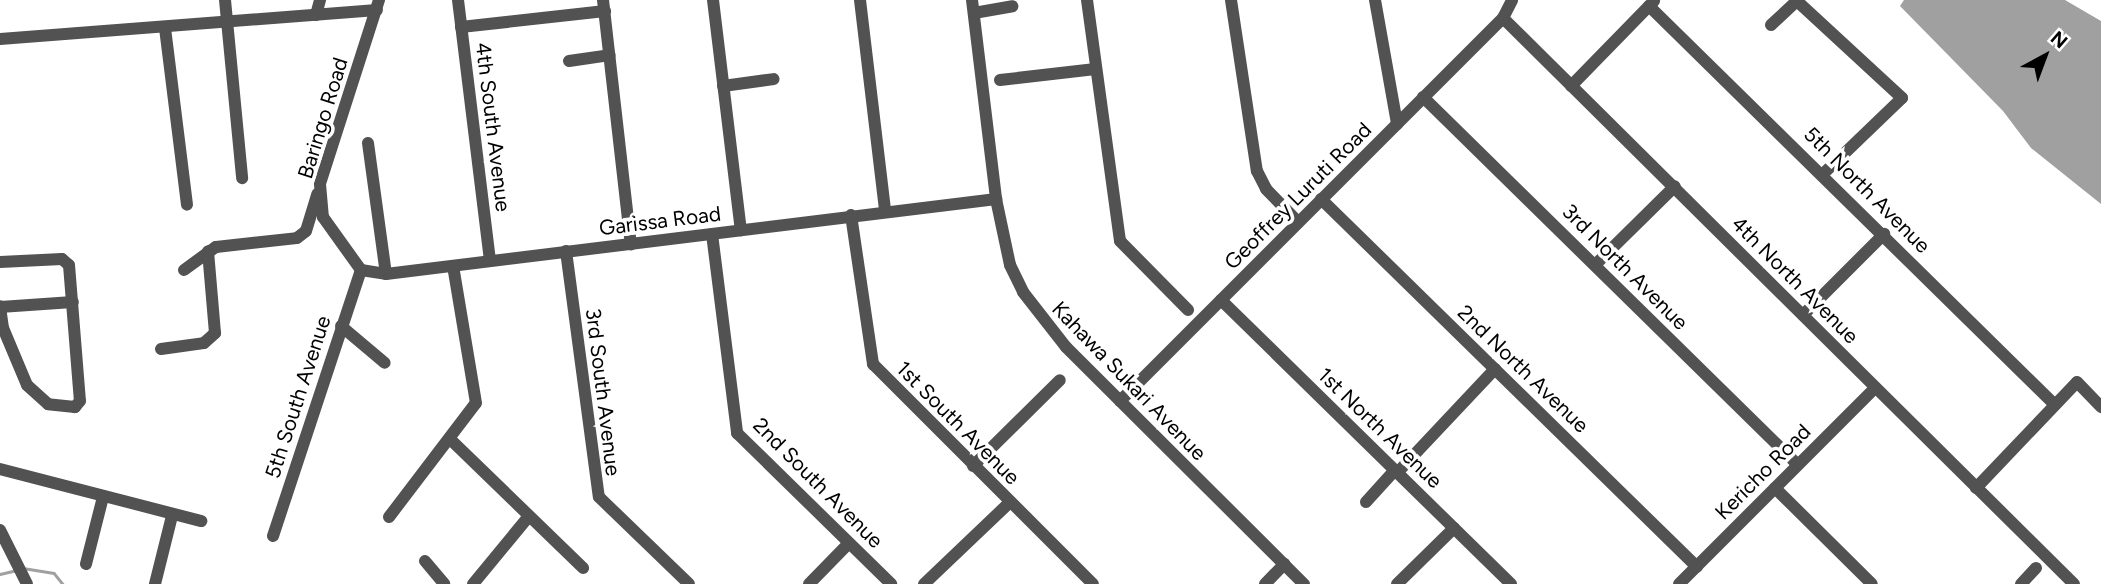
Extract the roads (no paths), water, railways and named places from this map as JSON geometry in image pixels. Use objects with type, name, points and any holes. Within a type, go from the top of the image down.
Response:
[{"type":"street","points":[[225,0],[230,23],[242,178]]},
{"type":"street","points":[[316,15],[320,0]]},
{"type":"street","name":"4th South Avenue","points":[[458,0],[490,260]]},
{"type":"street","points":[[713,0],[741,230]]},
{"type":"street","points":[[860,0],[885,211]]},
{"type":"street","points":[[1087,0],[1120,241],[1193,315]]},
{"type":"street","points":[[1231,0],[1257,171],[1266,189],[1298,222]]},
{"type":"street","points":[[1375,0],[1397,124]]},
{"type":"street","points":[[1503,18],[1511,0]]},
{"type":"street","points":[[1771,25],[1797,1],[1902,98],[1823,174]]},
{"type":"street","points":[[1571,86],[1652,3]]},
{"type":"street","name":"5th North Avenue","points":[[1652,3],[2055,405]]},
{"type":"street","points":[[0,39],[230,23],[316,15],[378,5]]},
{"type":"street","name":"Baringo Road","points":[[361,270],[323,217],[320,184],[378,5]]},
{"type":"street","points":[[461,27],[604,5],[631,244]]},
{"type":"street","points":[[973,6],[1012,6]]},
{"type":"street","name":"Kahawa Sukari Avenue","points":[[973,6],[996,199],[1010,265],[1023,292],[1066,347],[1304,584]]},
{"type":"street","name":"Geoffrey Luruti Road","points":[[1120,401],[1193,315],[1221,300],[1503,18]]},
{"type":"street","name":"4th North Avenue","points":[[1503,18],[2074,584]]},
{"type":"street","points":[[165,28],[187,205]]},
{"type":"street","points":[[569,61],[610,55]]},
{"type":"street","points":[[1000,80],[1095,69]]},
{"type":"street","points":[[723,86],[774,79]]},
{"type":"street","name":"3rd North Avenue","points":[[1423,97],[1798,465]]},
{"type":"street","points":[[368,143],[386,274]]},
{"type":"street","points":[[184,270],[208,251],[283,242],[302,235],[320,184]]},
{"type":"street","points":[[1595,265],[1675,186]]},
{"type":"street","name":"Garissa Road","points":[[361,270],[386,274],[996,199]]},
{"type":"street","name":"2nd North Avenue","points":[[1321,199],[1697,567]]},
{"type":"street","name":"1st South Avenue","points":[[851,215],[873,364],[1093,584]]},
{"type":"street","name":"2nd South Avenue","points":[[712,234],[737,433],[891,584]]},
{"type":"street","points":[[1803,315],[1884,234]]},
{"type":"street","points":[[161,349],[204,343],[215,333],[208,251]]},
{"type":"street","name":"3rd South Avenue","points":[[566,251],[599,497],[689,584]]},
{"type":"street","points":[[0,262],[66,261],[73,302],[80,401],[69,410],[48,404],[27,385],[3,328],[0,306],[73,302]]},
{"type":"street","points":[[389,517],[451,440],[477,397],[453,266]]},
{"type":"street","name":"5th South Avenue","points":[[273,536],[361,270]]},
{"type":"street","name":"1st North Avenue","points":[[1221,300],[1511,584]]},
{"type":"street","points":[[341,326],[385,363]]},
{"type":"street","points":[[1366,502],[1495,369]]},
{"type":"street","points":[[973,466],[1060,380]]},
{"type":"street","points":[[1976,488],[2077,382],[2101,407]]},
{"type":"street","name":"Kericho Road","points":[[1679,584],[1875,388]]},
{"type":"street","points":[[451,440],[583,568]]},
{"type":"street","points":[[0,469],[172,516],[201,521]]},
{"type":"street","points":[[1775,488],[1872,584]]},
{"type":"street","points":[[86,564],[103,497]]},
{"type":"street","points":[[924,584],[1010,502]]},
{"type":"street","points":[[155,584],[172,516]]},
{"type":"street","points":[[473,584],[529,516]]},
{"type":"street","points":[[1397,584],[1454,528]]},
{"type":"street","points":[[0,530],[25,579]]},
{"type":"street","points":[[808,584],[849,543]]},
{"type":"street","points":[[425,561],[444,584]]},
{"type":"street","points":[[1265,584],[1284,564]]},
{"type":"street","points":[[2021,584],[2036,568]]},
{"type":"waterway","points":[[23,568],[54,573],[63,584]]},
{"type":"waterway","points":[[0,574],[17,570]]}]
